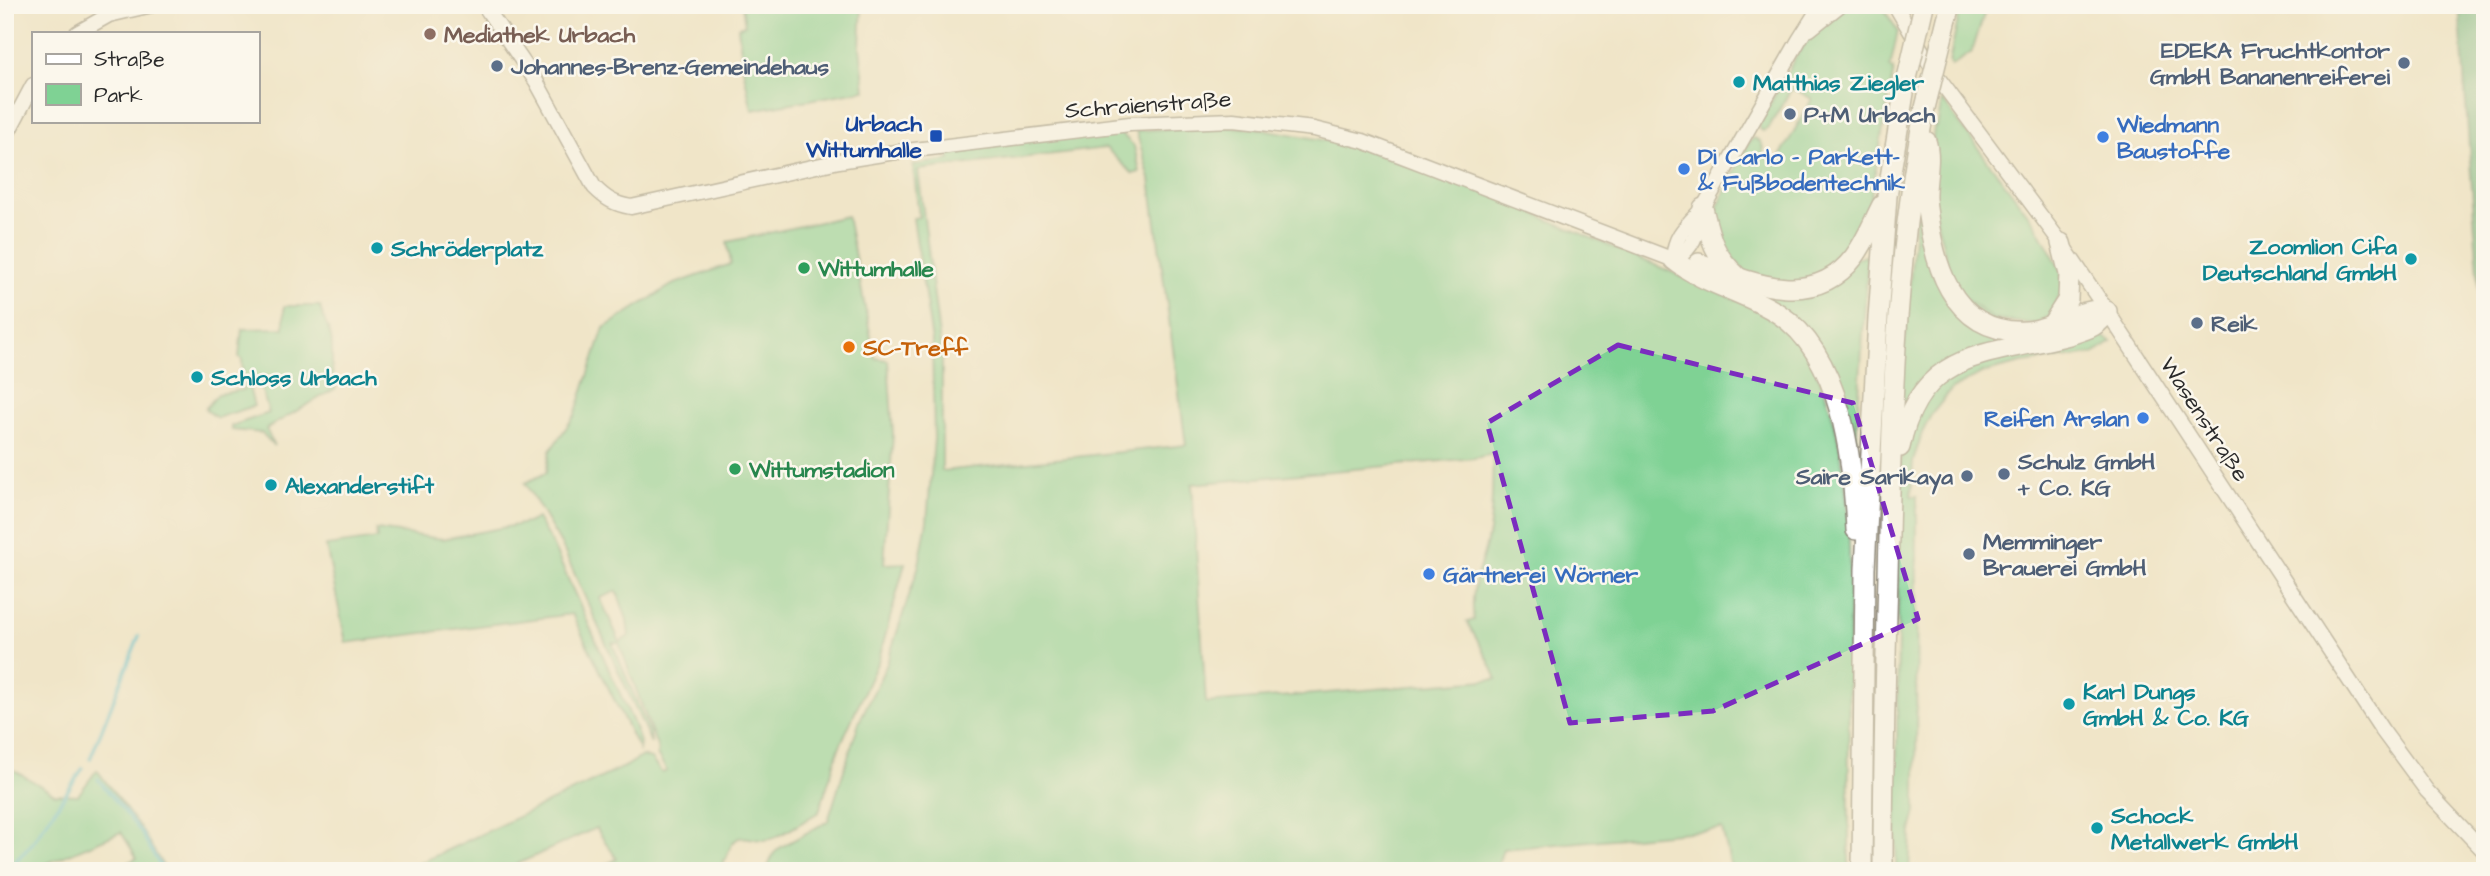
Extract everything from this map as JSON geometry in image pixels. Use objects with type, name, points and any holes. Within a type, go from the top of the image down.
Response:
[{"type":"highway","points":[[1861,871],[1865,569],[1878,318],[1887,196],[1905,87],[1924,5]]},
{"type":"highway","points":[[1883,871],[1890,481],[1899,288],[1913,168],[1949,12]]},
{"type":"highway","points":[[1890,481],[1905,426],[1917,400],[1933,380],[1954,364],[1990,352],[2086,330],[2102,322],[2107,311],[2095,309],[2029,331],[1999,331],[1975,320],[1954,298],[1938,262],[1926,198],[1928,146],[1923,118]]},
{"type":"highway","points":[[1674,260],[1693,261],[1759,285],[1787,289],[1812,286],[1834,276],[1852,260],[1887,196]]},
{"type":"highway","points":[[1703,208],[1711,244],[1723,263],[1739,278]]},
{"type":"highway","points":[[2052,324],[2068,299],[2069,274],[2061,243]]},
{"type":"highway","points":[[1674,260],[1689,272],[1779,314],[1800,332],[1818,357],[1834,395],[1847,444],[1854,493],[1857,553],[1865,569]]},
{"type":"street","points":[[79,32],[109,15],[152,5]]},
{"type":"street","name":"Schraienstraße","points":[[484,5],[536,81],[594,187],[608,200],[631,207],[839,161],[902,151],[1130,124],[1234,120],[1314,129],[1363,141],[1674,260]]},
{"type":"street","points":[[1674,260],[1687,253],[1696,236],[1703,208],[1798,40],[1821,5]]},
{"type":"street","points":[[1798,40],[1840,5]]},
{"type":"street","name":"Wasenstraße","points":[[1895,5],[1938,78],[2061,243],[2107,311],[2382,730],[2427,791],[2485,852]]},
{"type":"street","points":[[5,138],[32,87]]},
{"type":"highlighted area","points":[[1618,345],[1853,403],[1918,619],[1713,711],[1570,723],[1487,423]]},
{"type":"green space","points":[[742,5],[862,5],[860,47],[865,90],[752,110],[738,27],[745,25]]},
{"type":"green space","points":[[1845,5],[1881,5],[1898,31],[1890,68],[1894,69],[1862,235],[1831,272],[1791,284],[1746,273],[1719,246],[1714,214],[1749,142],[1754,138],[1760,142],[1763,155],[1777,162],[1812,99],[1794,89],[1790,91],[1768,129],[1759,129],[1759,124],[1796,56],[1812,33]]},
{"type":"green space","points":[[1961,5],[1987,5],[1972,52],[1951,66],[1949,63]]},
{"type":"green space","points":[[2459,5],[2485,5],[2485,317],[2480,303]]},
{"type":"green space","points":[[1942,100],[2036,225],[2061,270],[2063,288],[2050,316],[2037,324],[1984,319],[1954,290],[1931,198],[1930,168],[1934,126],[1937,127]]},
{"type":"green space","points":[[1203,126],[1257,128],[1351,145],[1467,185],[1756,308],[1797,341],[1810,358],[1828,402],[1844,472],[1849,544],[1849,871],[1732,871],[1722,829],[1503,849],[1496,871],[766,871],[774,853],[781,847],[828,821],[859,722],[886,666],[919,565],[927,521],[934,439],[932,341],[913,218],[919,217],[913,165],[950,160],[949,153],[974,146],[1120,132],[1134,146],[1140,172],[1133,174],[1106,148],[918,170],[942,360],[942,471],[1186,445],[1150,179],[1136,131]],"holes":[[[1493,454],[1488,538],[1473,594],[1474,620],[1467,622],[1497,679],[1206,703],[1192,484],[1475,458]]]},
{"type":"green space","points":[[1917,201],[1935,277],[2019,338],[1979,349],[1903,409],[1899,407]]},
{"type":"green space","points":[[847,216],[875,358],[888,360],[893,434],[884,564],[905,563],[879,659],[839,748],[819,812],[770,839],[739,838],[734,841],[723,860],[723,868],[717,871],[593,871],[617,859],[596,828],[502,871],[403,871],[642,756],[651,759],[662,773],[667,771],[657,755],[658,749],[619,643],[612,643],[650,733],[651,743],[562,546],[525,483],[546,473],[550,451],[575,415],[604,328],[672,285],[731,264],[727,242]],"holes":[[[617,591],[627,620],[629,636],[620,642],[600,598]]]},
{"type":"green space","points":[[1864,255],[1868,256],[1856,441],[1821,352],[1692,266],[1780,295]]},
{"type":"green space","points":[[284,306],[320,306],[331,338],[336,388],[266,429],[274,446],[262,433],[232,430],[231,426],[269,413],[260,384],[249,387],[254,406],[217,418],[205,409],[218,394],[243,390],[242,360],[239,357],[242,329],[284,328]]},
{"type":"green space","points":[[2100,334],[2112,342],[2093,354],[2022,363],[1982,373],[1952,389],[1931,415],[1922,433],[1913,462],[1911,496],[1917,496],[1916,812],[1911,831],[1909,871],[1896,871],[1899,489],[1900,464],[1907,427],[1947,373]]},
{"type":"green space","points":[[537,518],[553,546],[633,722],[640,742],[639,750],[572,614],[346,643],[326,546],[377,539],[376,530],[443,539],[527,523]]},
{"type":"green space","points":[[5,765],[55,794],[78,795],[97,770],[142,831],[166,871],[111,871],[137,858],[121,832],[29,871],[5,871]]},
{"type":"waterway","points":[[90,759],[139,636]]},
{"type":"waterway","points":[[6,871],[31,845],[83,768]]},
{"type":"waterway","points":[[98,779],[141,832],[163,871]]},
{"type":"place","name":"Mediathek Urbach","points":[[430,34]]},
{"type":"place","name":"EDEKA Fruchtkontor GmbH Bananenreiferei","points":[[2404,63]]},
{"type":"place","name":"Johannes-Brenz-Gemeindehaus","points":[[497,66]]},
{"type":"place","name":"Matthias Ziegler","points":[[1739,82]]},
{"type":"place","name":"P+M Urbach","points":[[1790,114]]},
{"type":"place","name":"Urbach Wittumhalle","points":[[936,136]]},
{"type":"place","name":"Wiedmann Baustoffe","points":[[2103,137]]},
{"type":"place","name":"Di Carlo - Parkett- & Fußbodentechnik","points":[[1684,169]]},
{"type":"place","name":"Schröderplatz","points":[[377,248]]},
{"type":"place","name":"Zoomlion Cifa Deutschland GmbH","points":[[2411,259]]},
{"type":"place","name":"Wittumhalle","points":[[804,268]]},
{"type":"place","name":"Reik","points":[[2197,323]]},
{"type":"place","name":"SC-Treff","points":[[849,347]]},
{"type":"place","name":"Schloss Urbach","points":[[197,377]]},
{"type":"place","name":"Reifen Arslan","points":[[2143,418]]},
{"type":"place","name":"Wittumstadion","points":[[735,469]]},
{"type":"place","name":"Schulz GmbH + Co. KG","points":[[2004,474]]},
{"type":"place","name":"Saire Sarikaya","points":[[1967,476]]},
{"type":"place","name":"Alexanderstift","points":[[271,485]]},
{"type":"place","name":"Memminger Brauerei GmbH","points":[[1969,554]]},
{"type":"place","name":"Gärtnerei Wörner","points":[[1429,574]]},
{"type":"place","name":"Karl Dungs GmbH & Co. KG","points":[[2069,704]]},
{"type":"place","name":"Schock Metallwerk GmbH","points":[[2097,828]]}]
